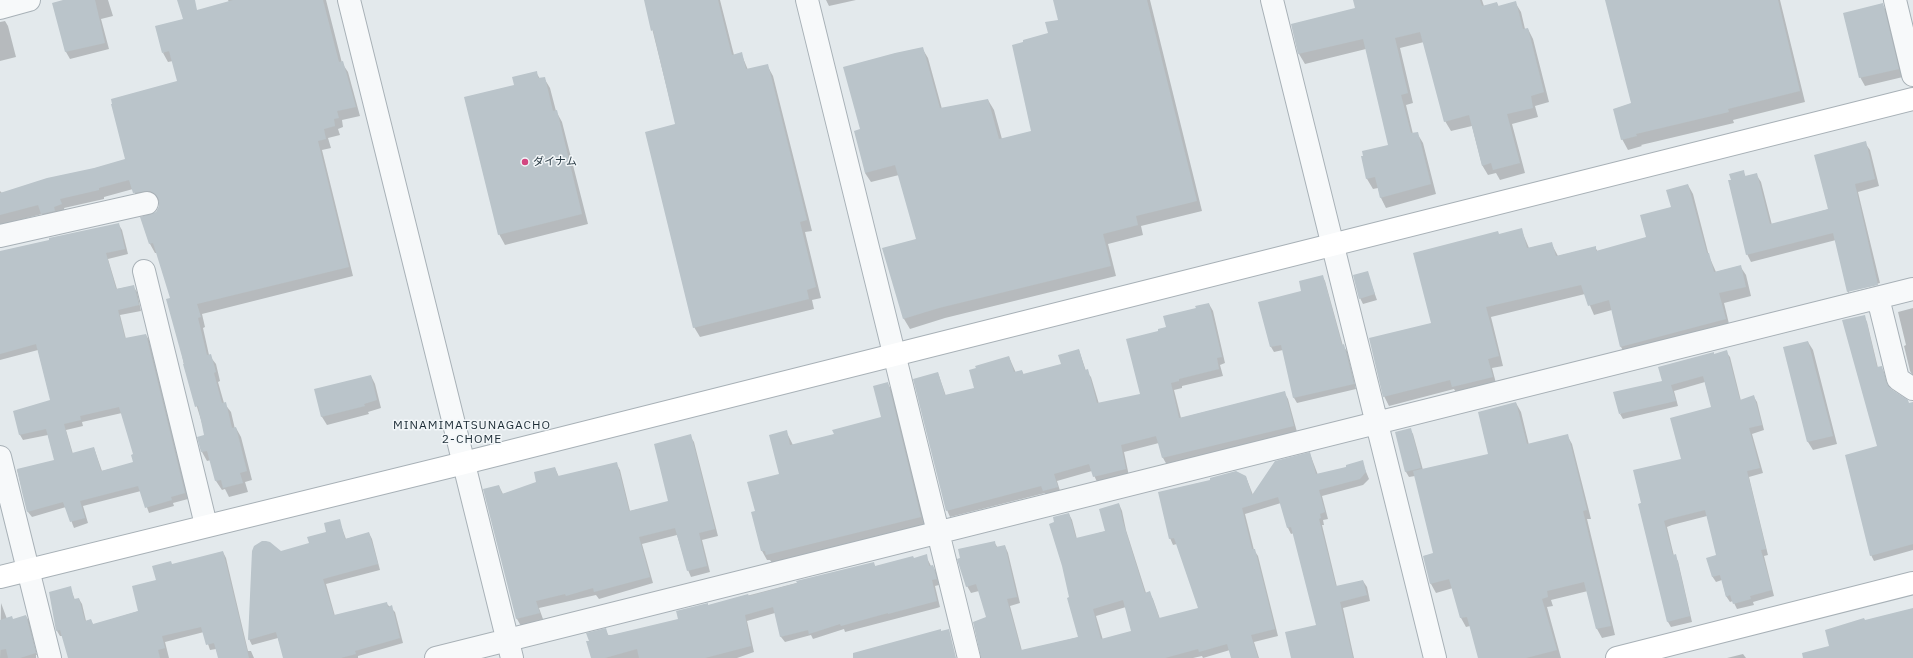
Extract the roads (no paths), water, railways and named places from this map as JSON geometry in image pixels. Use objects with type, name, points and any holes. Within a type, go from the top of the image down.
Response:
[{"type":"street","points":[[0,8],[29,0]]},
{"type":"street","points":[[349,0],[510,649]]},
{"type":"street","points":[[806,0],[969,658]]},
{"type":"street","points":[[1272,0],[1436,658]]},
{"type":"street","points":[[1895,0],[1913,75]]},
{"type":"street","points":[[0,577],[206,525],[464,463],[1913,98]]},
{"type":"street","points":[[0,236],[147,203]]},
{"type":"street","points":[[144,271],[206,525]]},
{"type":"street","points":[[436,658],[510,649],[938,533],[1913,289]]},
{"type":"street","points":[[1878,298],[1898,379],[1913,389]]},
{"type":"street","points":[[0,458],[50,658]]},
{"type":"street","points":[[1617,658],[1913,583]]},
{"type":"place","name":"ダイナム","points":[[525,162]]},
{"type":"district","name":"MINAMIMATSUNAGACHO 2-CHOME","points":[[472,433]]}]
